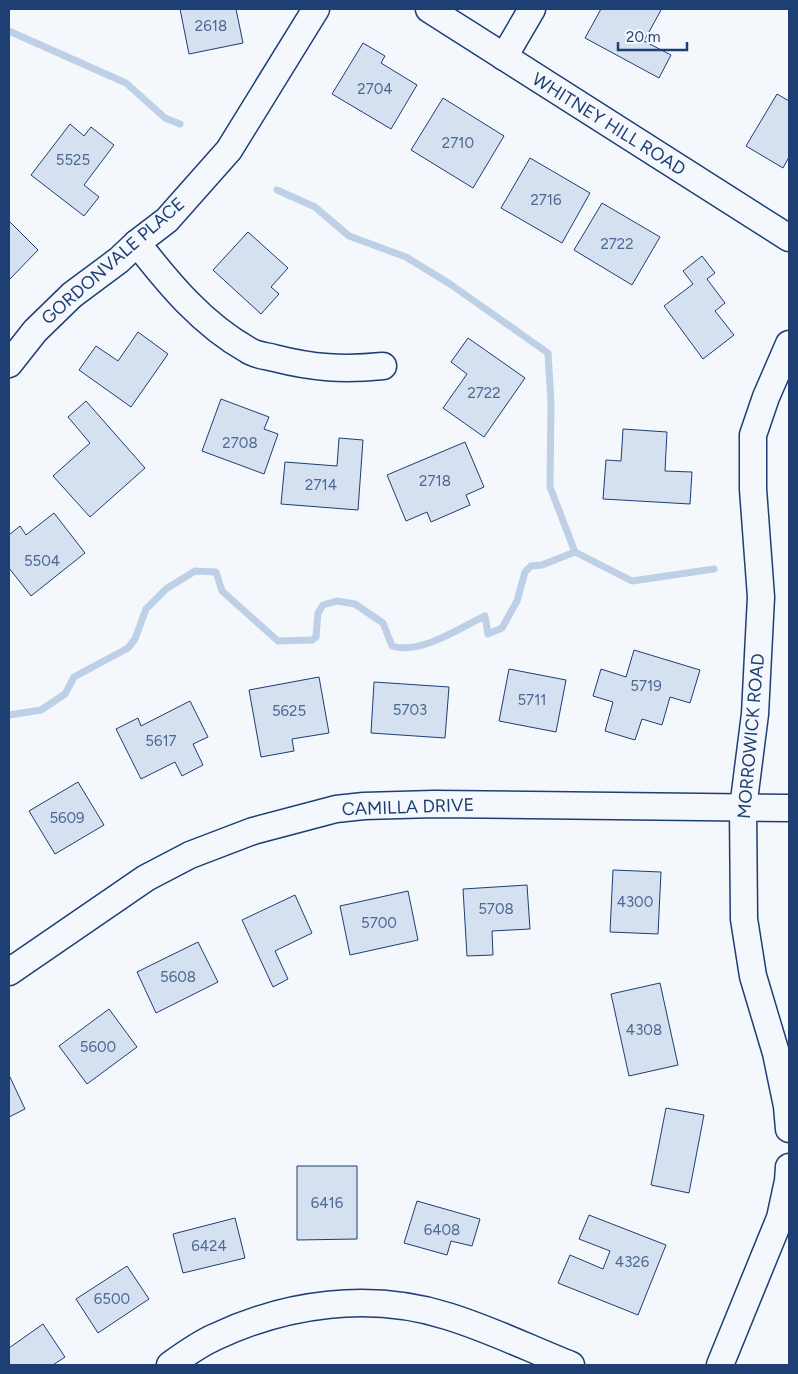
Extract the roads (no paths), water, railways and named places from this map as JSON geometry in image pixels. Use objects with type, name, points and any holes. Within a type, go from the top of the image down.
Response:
[{"type":"street","name":"GORDONVALE PLACE","points":[[9,364],[35,331],[72,295],[119,260],[137,243],[167,220],[229,150],[316,9]]},
{"type":"street","name":"WHITNEY HILL ROAD","points":[[429,9],[789,238]]},
{"type":"street","points":[[504,57],[532,9]]},
{"type":"street","points":[[137,243],[173,289],[212,325],[250,352],[297,364],[327,368],[352,369],[383,366]]},
{"type":"street","name":"MORROWICK ROAD","points":[[789,344],[766,397],[753,435],[753,489],[761,597],[755,714],[743,808],[744,920],[753,976],[776,1053],[787,1106],[789,1129]]},
{"type":"street","name":"CAMILLA DRIVE","points":[[9,972],[146,878],[183,858],[252,831],[318,813],[364,806],[434,804],[789,808]]},
{"type":"street","points":[[720,1365],[780,1218],[789,1167]]},
{"type":"street","points":[[170,1365],[214,1337],[257,1319],[280,1312],[326,1304],[355,1303],[401,1306],[446,1316],[571,1365]]},
{"type":"waterway","points":[[9,31],[126,83],[165,118],[180,124]]},
{"type":"waterway","points":[[277,190],[315,207],[349,236],[406,257],[450,284],[548,353],[551,402],[550,487],[575,552],[632,581],[714,569]]},
{"type":"waterway","points":[[9,715],[41,710],[65,694],[74,677],[128,648],[135,639],[146,609],[166,589],[195,571],[216,572],[222,591],[278,641],[312,640],[316,637],[318,613],[323,605],[337,601],[355,604],[383,623],[392,646],[403,648],[415,647],[440,639],[485,616],[488,634],[502,628],[517,601],[525,572],[531,566],[542,565],[575,552]]}]
